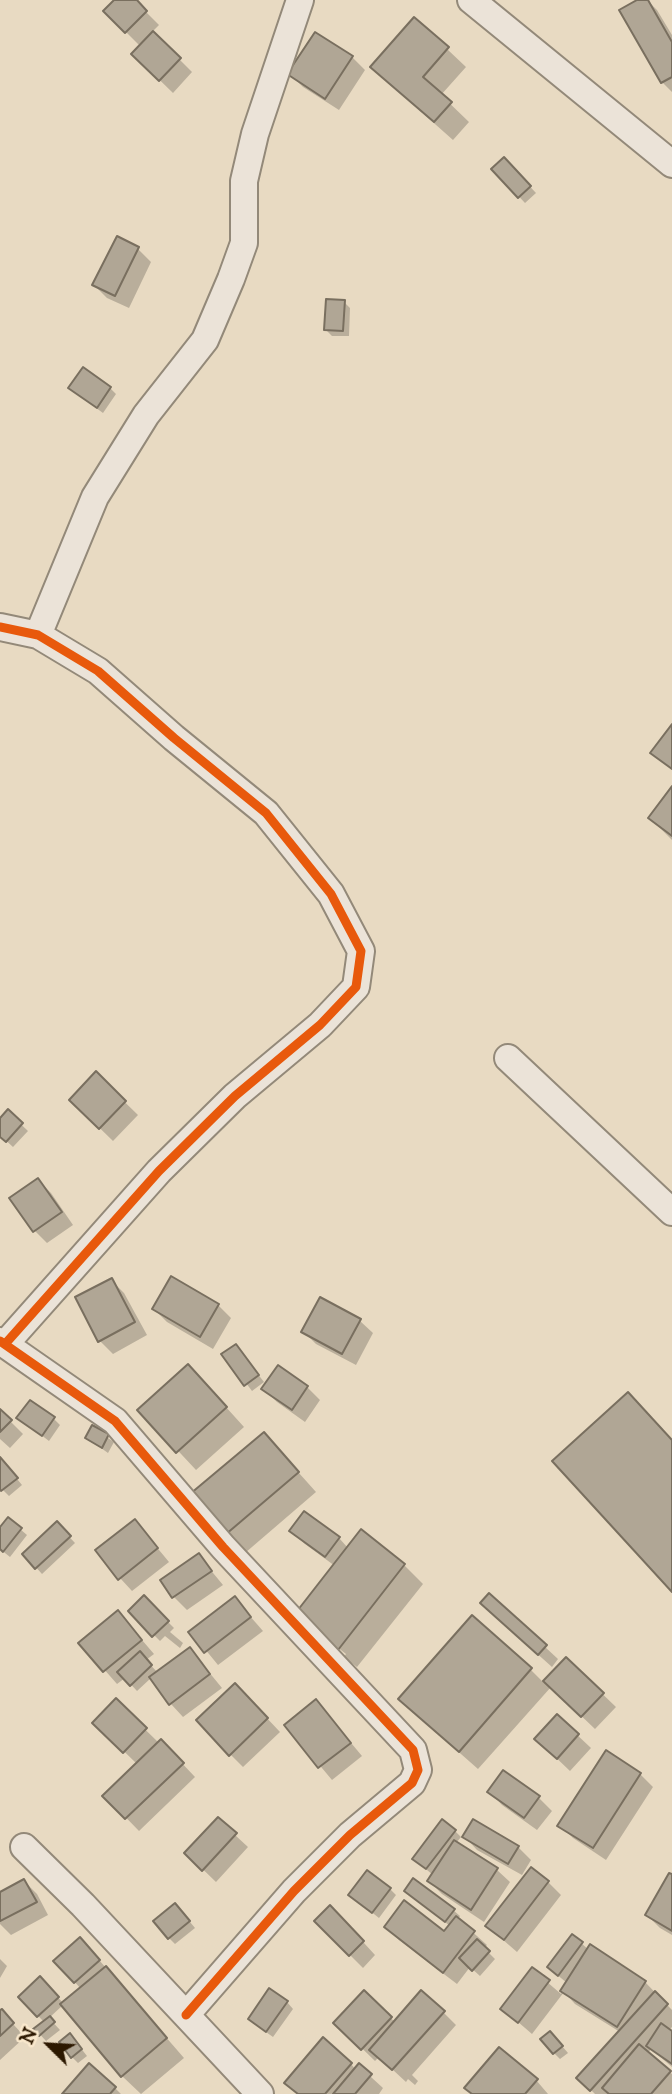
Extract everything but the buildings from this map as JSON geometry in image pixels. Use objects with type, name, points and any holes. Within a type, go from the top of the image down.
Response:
[{"type":"street","points":[[38,635],[95,497],[146,415],[205,340],[231,279],[244,243],[244,181],[255,134],[300,0]]},
{"type":"street","points":[[471,0],[672,163]]},
{"type":"street","points":[[0,627],[38,635],[98,671],[174,738],[266,813],[331,894],[361,951],[356,987],[320,1025],[235,1096],[159,1171],[3,1342],[115,1421],[223,1547],[413,1750],[418,1770],[412,1783],[350,1835],[293,1892],[186,2015]]},
{"type":"street","points":[[508,1058],[672,1212]]},
{"type":"street","points":[[24,1847],[83,1905],[260,2094]]},
{"type":"cycle path","points":[[0,627],[38,635],[98,671],[174,738],[266,813],[331,894],[361,951],[356,987],[320,1025],[235,1096],[159,1171],[6,1343]]},
{"type":"cycle path","points":[[0,1341],[115,1421],[223,1547],[413,1750],[418,1770],[412,1783],[350,1835],[294,1891],[186,2015]]}]
